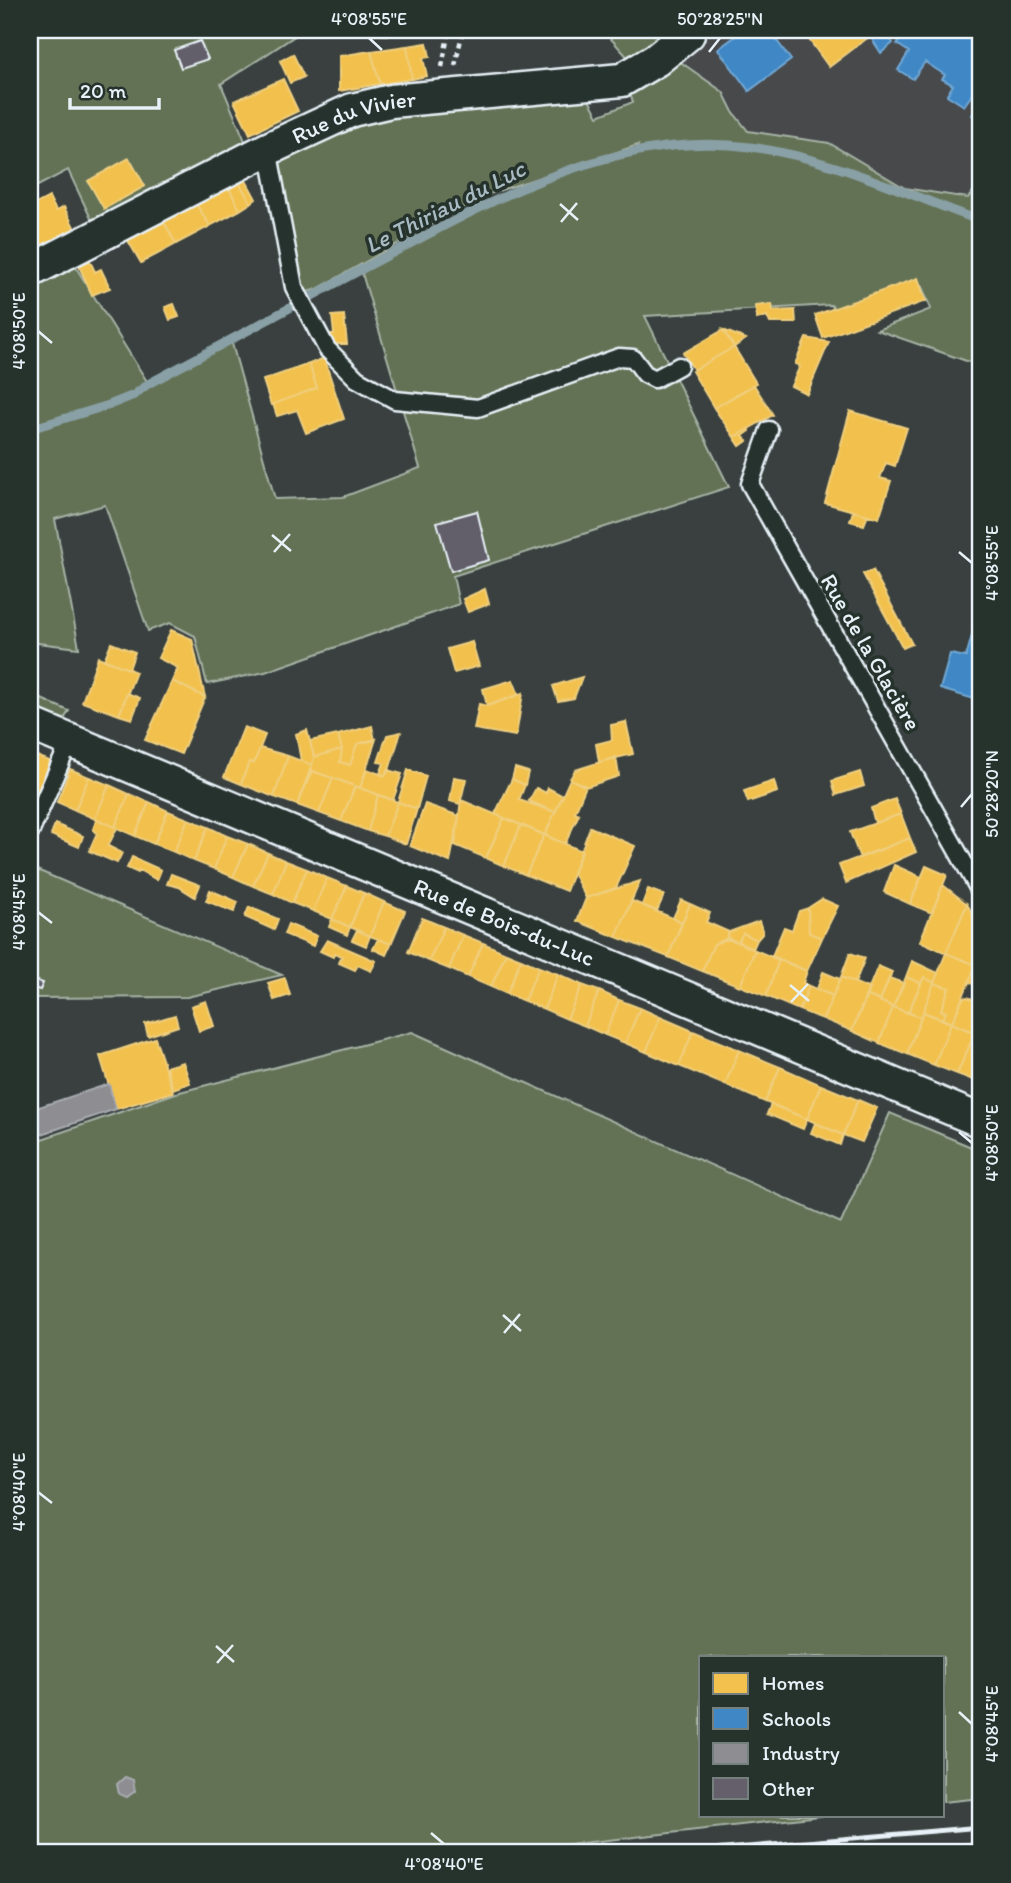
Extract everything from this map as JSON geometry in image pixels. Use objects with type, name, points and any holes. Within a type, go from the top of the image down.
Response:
[{"type":"street","name":"Rue du Vivier","points":[[30,271],[268,149],[352,110],[391,101],[622,80],[656,60],[691,32]]},
{"type":"street","name":"Rue de Bois-du-Luc","points":[[30,724],[981,1121]]},
{"type":"lane","points":[[268,149],[294,287],[308,315],[327,349],[357,379],[395,400],[478,408],[619,357],[633,358],[645,374],[655,379],[678,366]]},
{"type":"lane","name":"Rue de la Glacière","points":[[769,430],[750,484],[981,892]]},
{"type":"lane","points":[[30,833],[70,741]]},
{"type":"shaded area","points":[[649,30],[981,30],[981,181],[968,198],[905,188],[829,143],[748,131],[733,112],[723,92],[679,63]]},
{"type":"green space","points":[[30,30],[304,30],[221,84],[248,148],[95,227],[68,170],[30,190]]},
{"type":"green space","points":[[603,30],[689,30],[640,71]]},
{"type":"green space","points":[[672,56],[723,92],[733,112],[748,131],[829,143],[905,188],[968,198],[981,181],[981,366],[877,330],[931,309],[921,284],[840,315],[831,305],[645,316],[729,487],[453,576],[459,604],[265,672],[207,684],[195,636],[170,623],[148,631],[105,505],[55,519],[79,648],[30,642],[30,271],[67,253],[148,383],[231,340],[275,499],[343,497],[420,468],[361,270],[485,204],[552,176],[637,149],[638,145],[483,196],[317,289],[304,293],[299,285],[275,154],[414,104],[584,91],[598,116],[633,102],[627,85]]},
{"type":"green space","points":[[30,694],[69,711],[55,735],[30,724]]},
{"type":"green space","points":[[30,867],[282,975],[187,997],[30,998]]},
{"type":"green space","points":[[412,1032],[841,1223],[890,1113],[981,1151],[981,1798],[944,1802],[944,1656],[699,1656],[699,1816],[820,1816],[493,1853],[30,1853],[30,1143],[176,1093]]},
{"type":"building: Homes","points":[[370,30],[387,30],[387,35],[370,34]]},
{"type":"building: Homes","points":[[802,30],[878,30],[829,67]]},
{"type":"building: Homes","points":[[427,43],[430,57],[423,58],[427,76],[412,79],[407,46]]},
{"type":"building: Homes","points":[[407,46],[412,79],[380,84],[371,51]]},
{"type":"building: Homes","points":[[371,51],[380,84],[339,91],[339,56]]},
{"type":"building: Homes","points":[[293,54],[304,77],[290,83],[280,61]]},
{"type":"building: Homes","points":[[283,79],[298,111],[250,134],[234,101]]},
{"type":"building: Homes","points":[[129,158],[145,186],[104,209],[88,181]]},
{"type":"building: Homes","points":[[243,175],[256,199],[251,203],[237,179]]},
{"type":"building: Homes","points":[[237,179],[251,203],[240,210],[227,184]]},
{"type":"building: Homes","points":[[227,184],[240,210],[210,226],[195,202]]},
{"type":"building: Homes","points":[[49,197],[56,211],[64,207],[75,229],[30,251],[30,207]]},
{"type":"building: Homes","points":[[195,202],[210,226],[176,244],[163,220]]},
{"type":"building: Homes","points":[[163,220],[176,244],[141,263],[127,239]]},
{"type":"building: Homes","points":[[90,261],[95,272],[101,269],[110,288],[92,295],[79,266]]},
{"type":"building: Homes","points":[[918,278],[926,301],[823,338],[815,315]]},
{"type":"building: Homes","points":[[174,304],[179,317],[170,320],[165,307]]},
{"type":"building: Homes","points":[[772,304],[773,311],[795,310],[796,323],[770,323],[767,316],[757,319],[755,306]]},
{"type":"building: Homes","points":[[344,315],[347,344],[331,344],[331,334],[334,334],[332,316]]},
{"type":"building: Homes","points":[[723,330],[733,334],[746,339],[734,347]]},
{"type":"building: Homes","points":[[723,330],[734,347],[694,370],[683,353]]},
{"type":"building: Homes","points":[[806,338],[829,342],[807,394],[791,386],[800,366],[795,364]]},
{"type":"building: Homes","points":[[734,347],[756,383],[714,408],[692,371]]},
{"type":"building: Homes","points":[[324,358],[344,419],[306,433],[297,410],[277,416],[273,404],[317,388],[309,364]]},
{"type":"building: Homes","points":[[309,364],[317,388],[271,405],[263,380]]},
{"type":"building: Homes","points":[[754,385],[773,415],[734,437],[714,408]]},
{"type":"building: Homes","points":[[850,411],[907,428],[895,466],[886,463],[880,478],[891,481],[879,518],[825,503]]},
{"type":"building: Homes","points":[[749,429],[743,436],[747,441],[740,446],[734,437]]},
{"type":"building: Homes","points":[[853,511],[868,515],[864,525],[850,521]]},
{"type":"building: Homes","points":[[873,570],[912,644],[903,648],[863,574]]},
{"type":"building: Homes","points":[[485,589],[489,604],[468,612],[463,599]]},
{"type":"building: Homes","points":[[171,630],[192,639],[205,697],[172,681],[178,668],[158,658]]},
{"type":"building: Homes","points":[[472,642],[479,666],[454,673],[447,649]]},
{"type":"building: Homes","points":[[111,643],[135,652],[129,669],[104,660]]},
{"type":"building: Homes","points":[[98,657],[136,672],[119,715],[82,702]]},
{"type":"building: Homes","points":[[582,677],[574,698],[558,701],[553,686]]},
{"type":"building: Homes","points":[[513,680],[519,695],[487,706],[483,689]]},
{"type":"building: Homes","points":[[172,681],[205,697],[181,754],[145,740]]},
{"type":"building: Homes","points":[[127,693],[140,698],[132,719],[119,715]]},
{"type":"building: Homes","points":[[523,693],[516,736],[474,729],[479,704],[487,706]]},
{"type":"building: Homes","points":[[626,722],[633,754],[599,762],[596,744],[612,740],[611,725]]},
{"type":"building: Homes","points":[[372,726],[375,740],[357,744],[350,765],[340,762],[342,749],[338,735]]},
{"type":"building: Homes","points":[[244,727],[265,735],[254,763],[249,762],[241,784],[224,777]]},
{"type":"building: Homes","points":[[307,730],[314,757],[312,765],[301,761],[296,734]]},
{"type":"building: Homes","points":[[401,732],[389,770],[385,776],[380,774],[384,763],[378,762],[387,735]]},
{"type":"building: Homes","points":[[338,735],[342,749],[314,757],[310,741]]},
{"type":"building: Homes","points":[[376,739],[360,788],[310,770],[314,757],[342,749],[340,762],[350,765],[357,744]]},
{"type":"building: Homes","points":[[260,748],[288,756],[274,797],[241,784],[249,762],[254,763]]},
{"type":"building: Homes","points":[[32,754],[52,762],[39,795],[30,791]]},
{"type":"building: Homes","points":[[288,756],[312,765],[297,805],[274,797]]},
{"type":"building: Homes","points":[[616,757],[619,776],[586,787],[570,779],[575,770]]},
{"type":"building: Homes","points":[[515,768],[528,772],[525,785],[512,779]]},
{"type":"building: Homes","points":[[70,769],[89,777],[75,810],[57,802]]},
{"type":"building: Homes","points":[[367,769],[385,776],[387,770],[402,774],[393,800],[360,788]]},
{"type":"building: Homes","points":[[408,770],[426,776],[417,809],[398,802]]},
{"type":"building: Homes","points":[[312,771],[333,778],[319,813],[297,805]]},
{"type":"building: Homes","points":[[860,772],[864,786],[836,795],[832,781]]},
{"type":"building: Homes","points":[[89,777],[109,785],[95,819],[75,810]]},
{"type":"building: Homes","points":[[454,777],[466,779],[460,804],[450,801]]},
{"type":"building: Homes","points":[[333,778],[355,786],[341,821],[319,813]]},
{"type":"building: Homes","points":[[512,779],[525,785],[519,800],[555,812],[545,835],[495,814]]},
{"type":"building: Homes","points":[[570,779],[586,786],[575,812],[579,814],[565,844],[545,835]]},
{"type":"building: Homes","points":[[774,781],[777,792],[748,802],[744,791]]},
{"type":"building: Homes","points":[[109,785],[129,794],[115,827],[95,819]]},
{"type":"building: Homes","points":[[355,786],[378,795],[368,831],[341,821]]},
{"type":"building: Homes","points":[[536,788],[546,793],[548,788],[563,796],[555,812],[529,801]]},
{"type":"building: Homes","points":[[129,794],[149,802],[135,836],[115,827]]},
{"type":"building: Homes","points":[[378,795],[398,802],[385,836],[368,831]]},
{"type":"building: Homes","points":[[895,799],[901,814],[875,823],[871,808]]},
{"type":"building: Homes","points":[[461,800],[504,818],[486,858],[455,845]]},
{"type":"building: Homes","points":[[149,802],[168,811],[154,844],[135,836]]},
{"type":"building: Homes","points":[[398,802],[417,809],[406,844],[385,836]]},
{"type":"building: Homes","points":[[425,804],[459,816],[450,862],[410,846]]},
{"type":"building: Homes","points":[[168,811],[188,819],[174,852],[154,844]]},
{"type":"building: Homes","points":[[901,814],[910,838],[860,858],[850,832]]},
{"type":"building: Homes","points":[[504,818],[521,825],[504,866],[486,858]]},
{"type":"building: Homes","points":[[97,819],[117,828],[108,846],[122,853],[117,863],[89,851],[97,833],[93,829]]},
{"type":"building: Homes","points":[[188,819],[208,827],[194,861],[174,852]]},
{"type":"building: Homes","points":[[55,824],[83,836],[79,847],[51,835]]},
{"type":"building: Homes","points":[[521,825],[544,835],[526,875],[504,866]]},
{"type":"building: Homes","points":[[208,827],[227,836],[214,869],[194,861]]},
{"type":"building: Homes","points":[[590,827],[635,846],[616,888],[586,898],[573,873]]},
{"type":"building: Homes","points":[[544,835],[582,851],[566,891],[526,875]]},
{"type":"building: Homes","points":[[227,836],[248,844],[233,877],[214,869]]},
{"type":"building: Homes","points":[[910,838],[916,852],[846,883],[839,865]]},
{"type":"building: Homes","points":[[248,844],[268,853],[253,886],[233,877]]},
{"type":"building: Homes","points":[[268,853],[286,861],[273,894],[253,886]]},
{"type":"building: Homes","points":[[132,857],[161,870],[157,880],[139,870],[138,873],[127,868]]},
{"type":"building: Homes","points":[[286,861],[307,869],[292,903],[273,894]]},
{"type":"building: Homes","points":[[894,865],[921,877],[910,904],[884,892]]},
{"type":"building: Homes","points":[[926,866],[947,875],[932,913],[910,904]]},
{"type":"building: Homes","points":[[307,869],[327,878],[313,911],[292,903]]},
{"type":"building: Homes","points":[[171,874],[200,885],[195,897],[179,887],[167,884]]},
{"type":"building: Homes","points":[[327,878],[347,886],[332,919],[313,911]]},
{"type":"building: Homes","points":[[640,881],[616,937],[577,921],[586,898]]},
{"type":"building: Homes","points":[[943,885],[967,904],[946,953],[920,941]]},
{"type":"building: Homes","points":[[347,886],[364,893],[350,927],[332,919]]},
{"type":"building: Homes","points":[[648,889],[664,895],[657,911],[642,905]]},
{"type":"building: Homes","points":[[210,890],[238,902],[234,912],[206,901]]},
{"type":"building: Homes","points":[[364,893],[384,902],[370,936],[350,927]]},
{"type":"building: Homes","points":[[822,899],[838,906],[822,938],[809,933],[808,908]]},
{"type":"building: Homes","points":[[681,900],[690,904],[682,922],[673,918]]},
{"type":"building: Homes","points":[[632,901],[682,922],[668,957],[616,937]]},
{"type":"building: Homes","points":[[384,902],[405,911],[391,944],[370,936]]},
{"type":"building: Homes","points":[[690,904],[710,913],[706,922],[729,932],[726,939],[714,944],[702,971],[668,957]]},
{"type":"building: Homes","points":[[967,904],[981,929],[981,987],[969,982],[976,965],[946,953]]},
{"type":"building: Homes","points":[[249,907],[278,919],[274,930],[245,917]]},
{"type":"building: Homes","points":[[808,908],[809,933],[822,938],[807,971],[772,956],[784,927],[792,930],[799,911]]},
{"type":"building: Homes","points":[[422,918],[444,927],[429,961],[408,952]]},
{"type":"building: Homes","points":[[332,919],[350,927],[347,935],[329,927]]},
{"type":"building: Homes","points":[[759,921],[763,933],[757,940],[743,933],[738,942],[726,939],[729,932]]},
{"type":"building: Homes","points":[[288,924],[317,936],[313,946],[284,934]]},
{"type":"building: Homes","points":[[444,927],[463,935],[449,969],[429,961]]},
{"type":"building: Homes","points":[[357,930],[370,936],[366,946],[352,940]]},
{"type":"building: Homes","points":[[743,933],[757,940],[753,949],[738,942]]},
{"type":"building: Homes","points":[[463,935],[483,943],[468,977],[449,969]]},
{"type":"building: Homes","points":[[728,938],[755,950],[740,986],[702,971],[714,944]]},
{"type":"building: Homes","points":[[378,939],[391,944],[386,955],[373,949]]},
{"type":"building: Homes","points":[[327,940],[376,961],[371,971],[358,965],[355,970],[339,963],[342,956],[335,953],[333,957],[320,951]]},
{"type":"building: Homes","points":[[483,943],[506,953],[491,987],[468,977]]},
{"type":"building: Homes","points":[[755,950],[779,960],[766,996],[740,986]]},
{"type":"building: Homes","points":[[506,953],[521,959],[507,994],[491,987]]},
{"type":"building: Homes","points":[[850,953],[865,958],[855,983],[841,977]]},
{"type":"building: Homes","points":[[946,953],[976,965],[952,1023],[942,1019],[946,1012],[941,1010],[949,988],[934,983]]},
{"type":"building: Homes","points":[[521,959],[539,967],[524,1001],[507,994]]},
{"type":"building: Homes","points":[[779,960],[807,971],[803,983],[809,986],[799,1010],[766,996]]},
{"type":"building: Homes","points":[[912,961],[938,973],[934,983],[924,977],[921,983],[906,977]]},
{"type":"building: Homes","points":[[878,966],[892,972],[880,1001],[866,995]]},
{"type":"building: Homes","points":[[539,967],[558,974],[544,1009],[524,1001]]},
{"type":"building: Homes","points":[[823,972],[840,979],[833,996],[817,989]]},
{"type":"building: Homes","points":[[558,974],[582,985],[567,1019],[544,1009]]},
{"type":"building: Homes","points":[[841,977],[870,989],[852,1031],[823,1019]]},
{"type":"building: Homes","points":[[906,977],[921,983],[908,1013],[893,1007]]},
{"type":"building: Homes","points":[[924,977],[934,983],[921,1017],[908,1013]]},
{"type":"building: Homes","points":[[285,978],[290,995],[274,1000],[268,983]]},
{"type":"building: Homes","points":[[889,978],[904,983],[893,1007],[880,1001]]},
{"type":"building: Homes","points":[[934,983],[949,988],[941,1010],[946,1012],[942,1019],[923,1012]]},
{"type":"building: Homes","points":[[582,985],[599,991],[585,1026],[567,1019]]},
{"type":"building: Homes","points":[[809,986],[833,996],[823,1019],[799,1010]]},
{"type":"building: Homes","points":[[599,991],[619,1000],[605,1035],[585,1026]]},
{"type":"building: Homes","points":[[866,995],[893,1007],[879,1043],[852,1031]]},
{"type":"building: Homes","points":[[963,998],[981,1002],[981,1014],[975,1033],[952,1023]]},
{"type":"building: Homes","points":[[619,1000],[640,1008],[625,1043],[605,1035]]},
{"type":"building: Homes","points":[[206,1001],[214,1026],[199,1031],[191,1006]]},
{"type":"building: Homes","points":[[893,1007],[921,1017],[907,1054],[879,1043]]},
{"type":"building: Homes","points":[[640,1008],[660,1017],[646,1052],[625,1043]]},
{"type":"building: Homes","points":[[923,1012],[951,1023],[934,1065],[907,1054]]},
{"type":"building: Homes","points":[[175,1015],[178,1026],[148,1036],[145,1024]]},
{"type":"building: Homes","points":[[660,1017],[693,1031],[679,1066],[646,1052]]},
{"type":"building: Homes","points":[[951,1023],[975,1033],[957,1074],[934,1065]]},
{"type":"building: Homes","points":[[693,1031],[739,1050],[725,1085],[679,1066]]},
{"type":"building: Homes","points":[[975,1033],[981,1035],[981,1083],[957,1074]]},
{"type":"building: Homes","points":[[155,1038],[173,1092],[116,1109],[100,1056]]},
{"type":"building: Homes","points":[[739,1050],[780,1067],[765,1102],[725,1085]]},
{"type":"building: Homes","points":[[183,1062],[190,1083],[173,1089],[166,1067]]},
{"type":"building: Homes","points":[[780,1067],[821,1085],[807,1119],[765,1102]]},
{"type":"building: Homes","points":[[821,1085],[858,1100],[843,1135],[807,1119]]},
{"type":"building: Homes","points":[[858,1100],[877,1108],[862,1142],[843,1135]]},
{"type":"building: Homes","points":[[771,1104],[807,1119],[803,1129],[767,1114]]},
{"type":"building: Homes","points":[[815,1123],[843,1135],[840,1145],[811,1133]]},
{"type":"building: Schools","points":[[744,30],[769,30],[791,60],[749,91],[718,49]]},
{"type":"building: Schools","points":[[883,30],[893,43],[881,53],[870,36]]},
{"type":"building: Schools","points":[[906,30],[955,30],[981,47],[981,98],[973,93],[964,106],[947,95],[953,85],[942,79],[945,75],[925,62],[913,79],[898,70],[909,52],[897,44]]},
{"type":"building: Schools","points":[[981,102],[981,121],[972,115]]},
{"type":"building: Schools","points":[[981,603],[981,701],[940,689],[950,654],[966,657]]},
{"type":"building: Industry","points":[[109,1084],[116,1109],[30,1138],[30,1110]]},
{"type":"building: Industry","points":[[125,1777],[133,1780],[135,1791],[127,1797],[119,1794],[117,1784]]},
{"type":"building: Other","points":[[200,41],[208,59],[181,68],[174,50]]},
{"type":"building: Other","points":[[477,511],[489,560],[451,571],[437,522]]},
{"type":"building: Other","points":[[32,979],[43,983],[40,990],[30,987]]},
{"type":"waterway","name":"Le Thiriau du Luc","points":[[30,429],[134,395],[148,384],[231,339],[504,196],[599,160],[648,149],[699,144],[780,152],[838,168],[981,221]]},
{"type":"railway","points":[[678,1853],[981,1827]]},
{"type":"railway","points":[[872,1853],[981,1844]]}]
